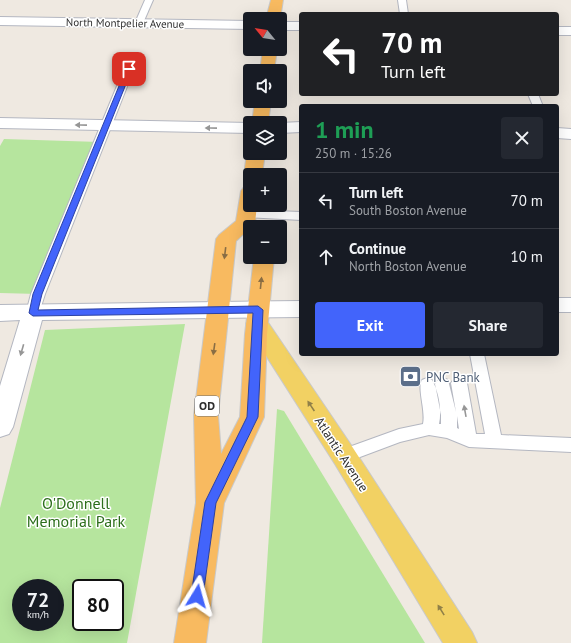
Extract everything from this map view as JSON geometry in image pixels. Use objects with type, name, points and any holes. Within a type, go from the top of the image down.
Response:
[{"type":"highway","points":[[274,12],[277,0]]},
{"type":"highway","name":"OD","points":[[190,643],[210,502],[206,415],[216,334],[226,310],[226,239],[243,225]]},
{"type":"highway","name":"OD","points":[[210,502],[252,417],[258,316],[263,264]]},
{"type":"main road","name":"Atlantic Avenue","points":[[258,316],[461,643]]},
{"type":"street","name":"North Montpelier Avenue","points":[[0,21],[243,26]]},
{"type":"street","points":[[287,26],[299,26]]},
{"type":"street","points":[[559,31],[571,31]]},
{"type":"street","points":[[0,123],[243,128]]},
{"type":"street","points":[[287,128],[299,127]]},
{"type":"street","points":[[559,133],[571,134]]},
{"type":"street","points":[[559,305],[571,305]]},
{"type":"street","points":[[0,313],[226,310],[258,316],[299,309]]},
{"type":"street","points":[[0,427],[33,313]]},
{"type":"lane","points":[[139,23],[149,0]]},
{"type":"lane","points":[[402,0],[404,12]]},
{"type":"lane","points":[[33,313],[38,294],[129,69]]},
{"type":"lane","points":[[534,96],[537,104]]},
{"type":"lane","points":[[269,220],[299,217]]},
{"type":"lane","points":[[477,356],[494,441]]},
{"type":"lane","points":[[459,383],[469,440]]},
{"type":"lane","points":[[427,384],[433,415],[433,422],[430,429]]},
{"type":"lane","points":[[443,384],[449,415],[449,432]]},
{"type":"lane","points":[[344,456],[399,436],[430,429],[449,432],[469,440],[571,445]]},
{"type":"green space","points":[[4,139],[100,142],[38,294],[0,293],[0,146]]},
{"type":"green space","name":"O'Donnell Memorial Park","points":[[185,324],[127,643],[0,643],[0,508],[45,330]]},
{"type":"green space","points":[[277,409],[284,411],[425,643],[262,643]]},
{"type":"place","name":"PNC Bank","points":[[410,377]]},
{"type":"route","points":[[129,69],[38,294],[33,313],[258,310],[252,417],[210,502],[197,596]]}]
